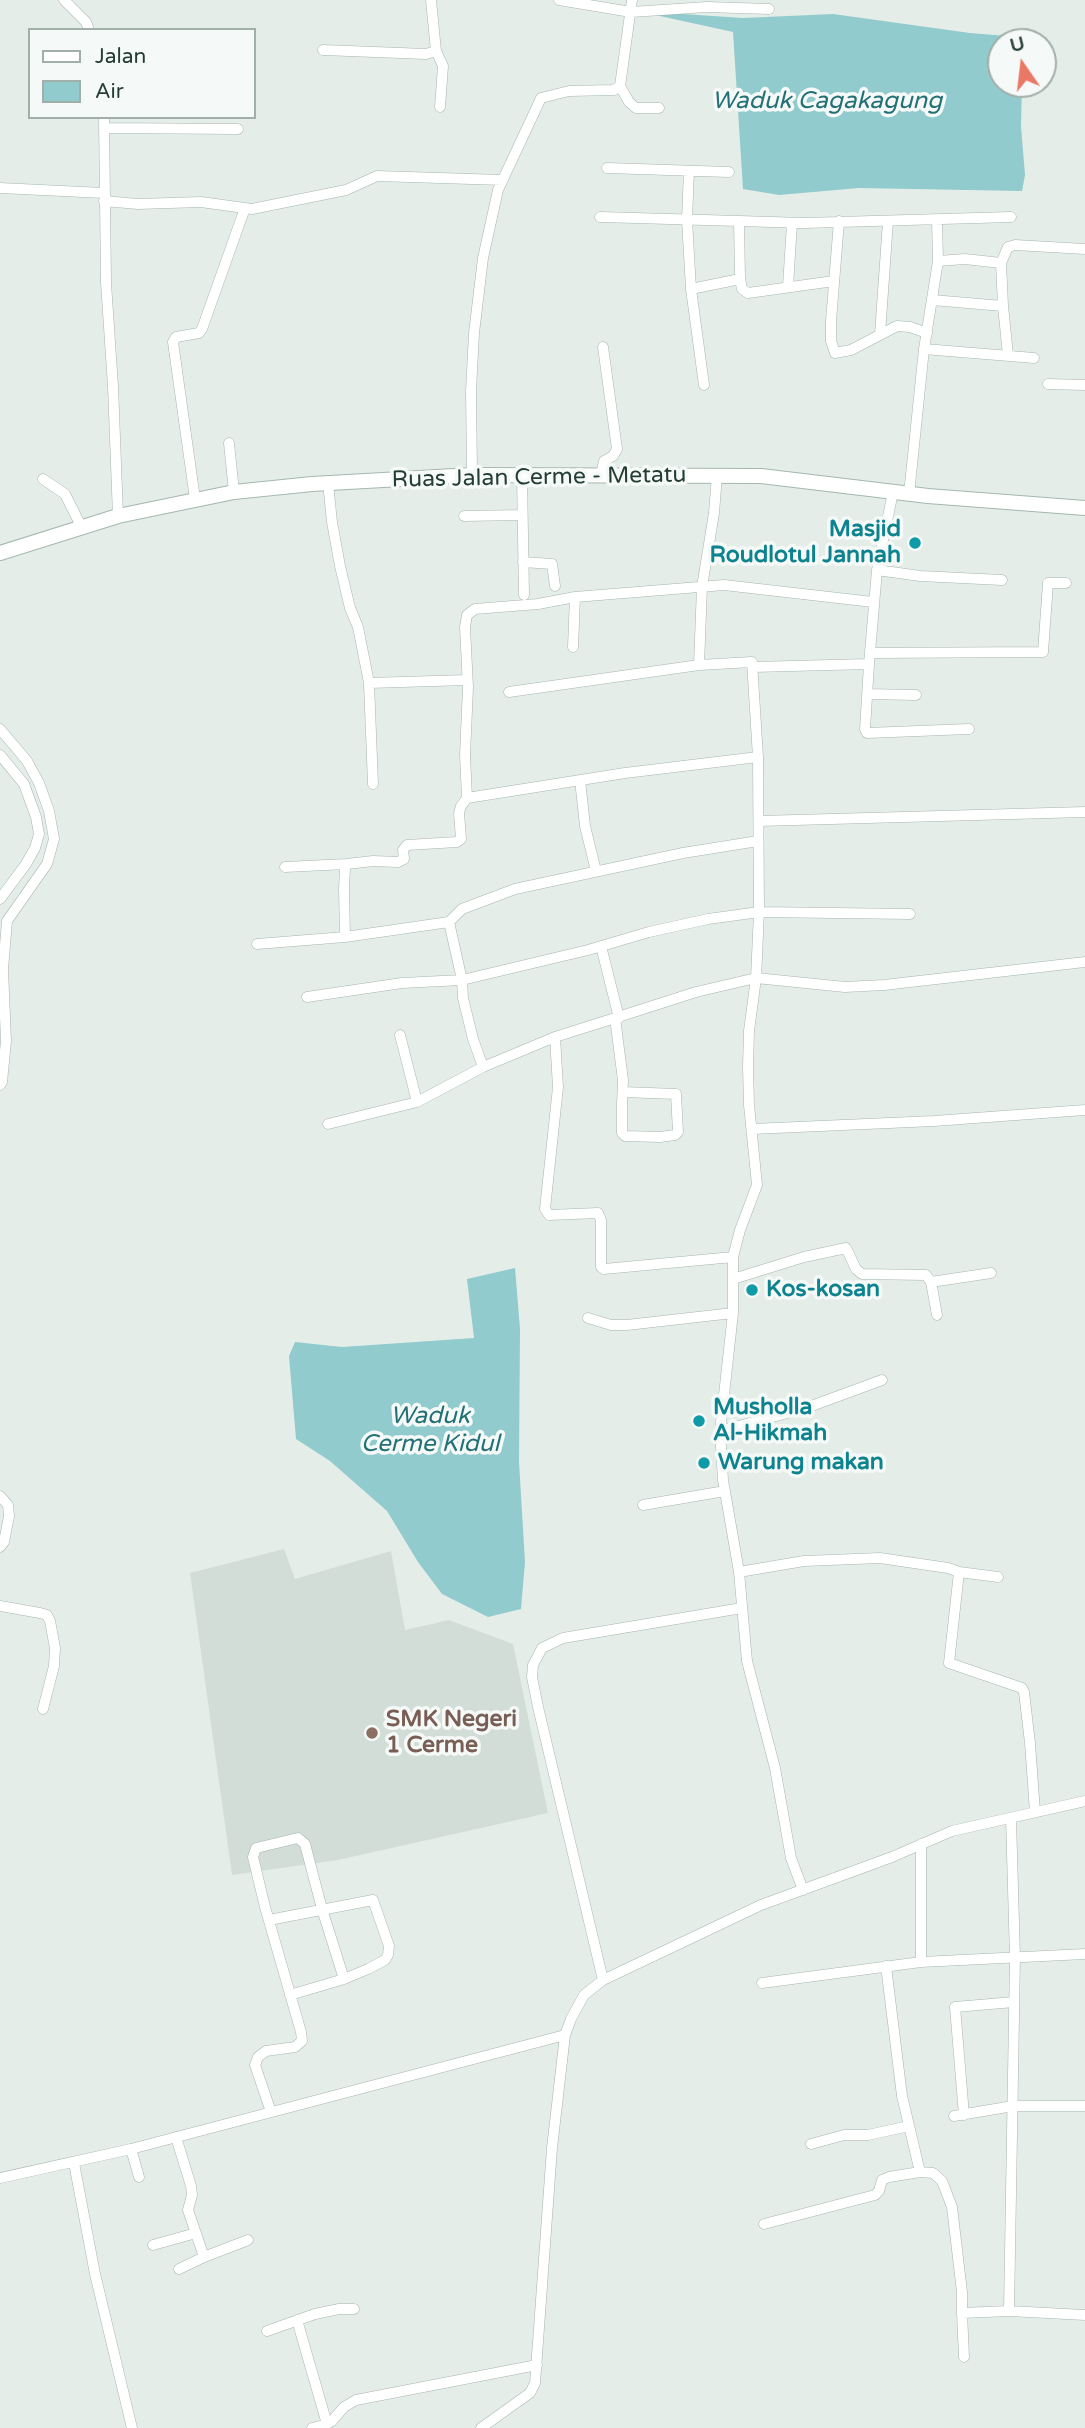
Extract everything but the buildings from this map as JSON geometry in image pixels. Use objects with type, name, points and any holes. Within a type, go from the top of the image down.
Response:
[{"type":"main road","name":"Ruas Jalan Cerme - Metatu","points":[[0,553],[118,516],[234,492],[328,483],[472,475],[761,476],[909,494],[1085,508]]},
{"type":"street","points":[[64,0],[86,22],[88,28]]},
{"type":"street","points":[[431,0],[436,51],[443,66],[440,107]]},
{"type":"street","points":[[559,0],[631,12],[707,7],[769,9]]},
{"type":"street","points":[[632,0],[620,86],[629,102],[636,108],[659,108]]},
{"type":"street","points":[[323,50],[426,54],[436,51]]},
{"type":"street","points":[[472,475],[471,391],[474,333],[485,244],[493,206],[541,98],[569,91],[614,90],[620,86]]},
{"type":"street","points":[[118,516],[104,197],[104,122],[238,129]]},
{"type":"street","points":[[607,168],[729,172]]},
{"type":"street","points":[[689,171],[687,219],[691,289],[704,385]]},
{"type":"street","points":[[0,188],[104,197],[138,204],[201,202],[252,209],[345,190],[377,176],[503,180]]},
{"type":"street","points":[[195,499],[173,342],[176,337],[201,331],[245,208]]},
{"type":"street","points":[[600,217],[792,222],[1011,217]]},
{"type":"street","points":[[909,494],[924,349],[938,261],[937,220]]},
{"type":"street","points":[[739,221],[740,279],[742,289],[748,293],[834,281]]},
{"type":"street","points":[[839,221],[831,321],[831,341],[835,353],[851,350],[893,327],[902,326],[927,333]]},
{"type":"street","points":[[880,334],[888,221]]},
{"type":"street","points":[[788,286],[792,222]]},
{"type":"street","points":[[1008,355],[1001,262],[1008,247],[1015,245],[1085,249]]},
{"type":"street","points":[[938,261],[965,259],[1001,262]]},
{"type":"street","points":[[691,289],[740,279]]},
{"type":"street","points":[[932,300],[1003,306]]},
{"type":"street","points":[[601,475],[604,461],[613,456],[617,449],[603,347]]},
{"type":"street","points":[[924,349],[1034,358]]},
{"type":"street","points":[[1048,384],[1085,385]]},
{"type":"street","points":[[229,443],[234,492]]},
{"type":"street","points":[[522,475],[524,595]]},
{"type":"street","points":[[699,665],[702,587],[717,475]]},
{"type":"street","points":[[43,479],[65,494],[82,528]]},
{"type":"street","points":[[328,483],[346,594],[358,627],[369,683],[373,784]]},
{"type":"street","points":[[893,492],[873,602],[865,729],[867,733],[969,729]]},
{"type":"street","points":[[464,516],[522,514]]},
{"type":"street","points":[[523,562],[552,564],[555,586]]},
{"type":"street","points":[[877,570],[920,576],[1002,580]]},
{"type":"street","points":[[753,667],[869,658],[1043,652],[1048,583],[1066,583]]},
{"type":"street","points":[[285,867],[373,861],[398,862],[404,859],[403,850],[407,845],[457,842],[461,839],[459,813],[467,798],[465,627],[467,615],[475,609],[538,604],[575,597],[724,585],[873,602]]},
{"type":"street","points":[[573,647],[575,597]]},
{"type":"street","points":[[509,692],[699,665],[752,662],[758,757],[759,912],[757,978],[748,1043],[749,1105],[757,1185],[733,1257],[733,1314],[720,1431],[725,1492],[738,1572],[747,1661],[775,1768],[791,1858],[803,1890]]},
{"type":"street","points":[[369,683],[467,680]]},
{"type":"street","points":[[867,694],[916,695]]},
{"type":"street","points":[[0,729],[4,741],[27,761],[39,783],[49,811],[54,839],[47,864],[6,921],[0,1085]]},
{"type":"street","points":[[0,755],[24,784],[39,834],[26,864],[0,899]]},
{"type":"street","points":[[467,798],[758,757]]},
{"type":"street","points":[[580,780],[585,826],[596,872]]},
{"type":"street","points":[[758,821],[1085,812]]},
{"type":"street","points":[[39,834],[54,839]]},
{"type":"street","points":[[257,944],[345,937],[449,922],[462,909],[476,902],[515,889],[683,853],[758,841]]},
{"type":"street","points":[[345,937],[344,889],[347,864]]},
{"type":"street","points":[[307,997],[402,983],[462,980],[678,925],[759,912],[910,914]]},
{"type":"street","points":[[449,922],[462,980],[463,998],[483,1067]]},
{"type":"street","points":[[601,946],[617,1018],[622,1066],[622,1133],[625,1136],[669,1137],[678,1132],[676,1094],[623,1092]]},
{"type":"street","points":[[328,1124],[417,1102],[483,1067],[555,1037],[696,992],[757,978],[845,987],[1085,962]]},
{"type":"street","points":[[400,1035],[417,1102]]},
{"type":"street","points":[[555,1037],[558,1087],[545,1209],[548,1215],[598,1213],[601,1220],[601,1267],[604,1269],[733,1257]]},
{"type":"street","points":[[752,1129],[947,1120],[1085,1110]]},
{"type":"street","points":[[733,1279],[844,1248],[849,1250],[856,1269],[862,1274],[926,1275],[931,1282],[937,1315]]},
{"type":"street","points":[[931,1282],[991,1273]]},
{"type":"street","points":[[588,1318],[611,1325],[628,1325],[733,1314]]},
{"type":"street","points":[[720,1431],[797,1411],[882,1380]]},
{"type":"street","points":[[643,1505],[725,1492]]},
{"type":"street","points":[[0,1496],[8,1505],[9,1516],[4,1542],[0,1548]]},
{"type":"street","points":[[738,1572],[804,1561],[880,1558],[998,1577]]},
{"type":"street","points":[[959,1572],[949,1663],[1021,1688],[1024,1692],[1035,1812]]},
{"type":"street","points":[[0,1606],[47,1615],[53,1626],[54,1666],[43,1709]]},
{"type":"street","points":[[603,1980],[538,1707],[532,1677],[533,1665],[542,1648],[562,1638],[742,1608]]},
{"type":"street","points":[[481,2428],[530,2392],[535,2383],[552,2148],[565,2035],[584,1995],[603,1980],[761,1905],[952,1831],[1085,1801]]},
{"type":"street","points":[[1009,2311],[1015,1958],[1011,1818]]},
{"type":"street","points":[[271,2112],[255,2066],[258,2057],[266,2051],[295,2047],[302,2041],[269,1920],[253,1852],[256,1848],[298,1839],[306,1844],[322,1909],[344,1979]]},
{"type":"street","points":[[921,1844],[921,1962]]},
{"type":"street","points":[[269,1920],[368,1900],[376,1903],[388,1955],[377,1964],[344,1979],[290,1995]]},
{"type":"street","points":[[762,1983],[921,1962],[1085,1954]]},
{"type":"street","points":[[886,1966],[902,2096],[920,2172]]},
{"type":"street","points":[[1014,2002],[955,2007],[959,2115],[1013,2106],[1085,2106]]},
{"type":"street","points":[[0,2178],[131,2149],[565,2035]]},
{"type":"street","points":[[811,2144],[844,2135],[868,2135],[909,2126]]},
{"type":"street","points":[[176,2137],[191,2186],[192,2195],[188,2210],[204,2257]]},
{"type":"street","points":[[131,2149],[139,2177]]},
{"type":"street","points":[[74,2163],[95,2274],[132,2428]]},
{"type":"street","points":[[764,2224],[874,2195],[882,2180],[920,2172],[933,2173],[942,2181],[952,2207],[962,2292],[964,2357]]},
{"type":"street","points":[[153,2245],[197,2233]]},
{"type":"street","points":[[179,2269],[247,2240]]},
{"type":"street","points":[[267,2331],[330,2311],[354,2309]]},
{"type":"street","points":[[962,2313],[1009,2311],[1085,2315]]},
{"type":"street","points":[[297,2320],[327,2424]]},
{"type":"street","points":[[312,2428],[327,2424],[349,2403],[356,2400],[537,2365]]},
{"type":"shaded area","name":"SMK Negeri 1 Cerme","points":[[284,1549],[295,1579],[391,1551],[405,1630],[449,1620],[513,1644],[548,1813],[338,1860],[232,1875],[190,1573]]},
{"type":"water","name":"Waduk Cagakagung","points":[[637,11],[743,18],[833,14],[987,34],[987,98],[1022,98],[1025,175],[1022,191],[859,188],[779,195],[743,189],[733,32]]},
{"type":"water","name":"Waduk Cerme Kidul","points":[[515,1268],[520,1329],[519,1462],[525,1562],[521,1609],[488,1617],[442,1594],[418,1562],[387,1511],[330,1461],[296,1439],[289,1356],[295,1342],[342,1347],[474,1338],[467,1279]]},
{"type":"place","name":"Masjid Roudlotul Jannah","points":[[915,543]]},
{"type":"place","name":"Kos-kosan","points":[[752,1290]]},
{"type":"place","name":"Musholla Al-Hikmah","points":[[699,1421]]},
{"type":"place","name":"Warung makan","points":[[704,1463]]},
{"type":"place","name":"SMK Negeri 1 Cerme","points":[[372,1733]]}]
